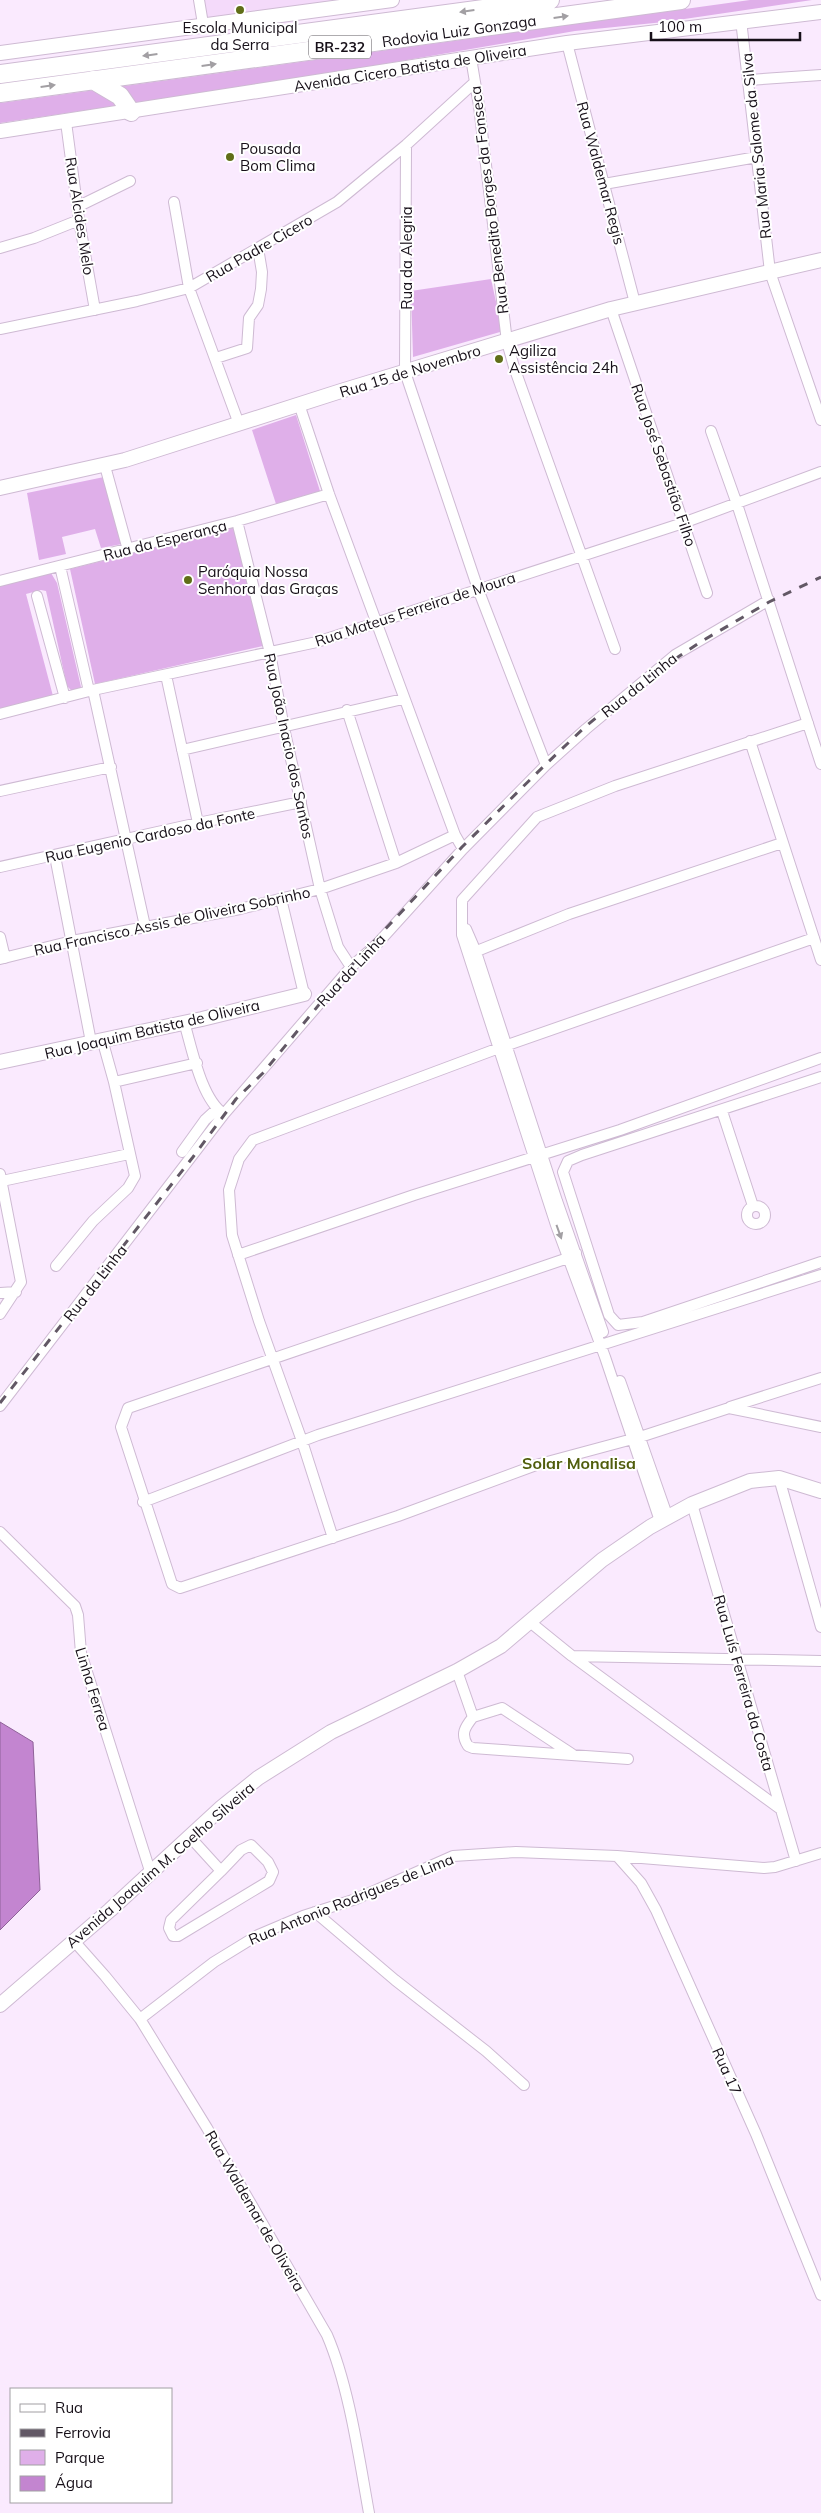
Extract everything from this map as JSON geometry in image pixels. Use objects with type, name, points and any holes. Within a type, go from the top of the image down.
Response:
[{"type":"highway","name":"Rodovia Luiz Gonzaga","points":[[0,74],[550,0]]},
{"type":"highway","name":"Rodovia Luiz Gonzaga","points":[[0,93],[681,0]]},
{"type":"highway","points":[[93,80],[120,96],[131,112]]},
{"type":"main road","points":[[0,52],[392,0]]},
{"type":"main road","name":"Avenida Cicero Batista de Oliveira","points":[[0,131],[567,43],[741,20],[821,12]]},
{"type":"main road","name":"Rua 15 de Novembro","points":[[0,488],[105,466],[299,404],[611,309],[821,260]]},
{"type":"main road","name":"Rua Joaquim Batista de Oliveira","points":[[0,1062],[304,994]]},
{"type":"main road","name":"Avenida Joaquim M. Coelho Silveira","points":[[0,2005],[222,1807],[258,1778],[324,1736],[361,1716],[457,1671],[501,1646],[602,1560],[664,1520],[692,1504],[750,1481],[779,1478],[821,1491]]},
{"type":"street","points":[[199,0],[203,24]]},
{"type":"street","name":"Rua Maria Salome da Silva","points":[[741,20],[770,272],[821,420]]},
{"type":"street","name":"Rua Waldemar Regis","points":[[567,43],[634,303]]},
{"type":"street","name":"Rua Benedito Borges da Fonseca","points":[[471,58],[507,342],[517,376],[615,649]]},
{"type":"street","points":[[749,80],[821,75]]},
{"type":"street","name":"Rua Padre Cicero","points":[[0,329],[95,310],[189,288],[337,202],[406,145],[475,82]]},
{"type":"street","name":"Rua Alcides Melo","points":[[66,122],[78,220],[95,310]]},
{"type":"street","name":"Rua da Alegria","points":[[406,145],[405,372],[478,589],[546,765]]},
{"type":"street","points":[[604,184],[757,158]]},
{"type":"street","points":[[77,207],[130,181]]},
{"type":"street","points":[[174,202],[189,288],[239,424]]},
{"type":"street","points":[[0,248],[34,238],[78,220]]},
{"type":"street","points":[[216,358],[247,348],[249,318],[258,304],[261,289],[262,272],[258,248]]},
{"type":"street","name":"Rua José Sebastião Filho","points":[[611,309],[682,523],[708,593]]},
{"type":"street","points":[[299,404],[328,494],[378,623],[403,698],[455,835],[463,849]]},
{"type":"street","points":[[711,432],[769,600],[820,760]]},
{"type":"street","points":[[105,466],[128,550]]},
{"type":"street","name":"Rua Mateus Ferreira de Moura","points":[[0,714],[91,691],[270,653],[378,623],[581,554],[682,523],[821,472]]},
{"type":"street","name":"Rua da Esperança","points":[[0,580],[128,550],[328,494]]},
{"type":"street","name":"Rua João Inacio dos Santos","points":[[237,521],[270,653],[284,728],[320,889],[336,941],[342,956],[351,967]]},
{"type":"street","points":[[60,566],[111,767],[145,926]]},
{"type":"street","points":[[37,596],[65,698]]},
{"type":"street","name":"Rua da Linha","points":[[0,1406],[221,1112],[351,967],[378,942],[463,849],[546,765],[675,655],[769,600]]},
{"type":"street","points":[[166,675],[198,823]]},
{"type":"street","points":[[182,750],[284,728],[347,710],[403,698]]},
{"type":"street","points":[[347,710],[396,863]]},
{"type":"street","points":[[664,1520],[538,1155],[472,953],[461,919],[462,900],[537,817],[615,786],[808,723]]},
{"type":"street","points":[[750,741],[821,960]]},
{"type":"street","points":[[0,791],[111,767]]},
{"type":"street","name":"Rua Eugenio Cardoso da Fonte","points":[[0,868],[198,823],[301,802]]},
{"type":"street","name":"Rua Francisco Assis de Oliveira Sobrinho","points":[[2,959],[72,941],[240,909],[320,889],[396,863],[455,835]]},
{"type":"street","points":[[472,953],[569,914],[782,843]]},
{"type":"street","points":[[55,856],[72,941],[96,1041],[114,1082],[134,1170],[133,1181],[93,1221],[56,1266]]},
{"type":"street","points":[[281,898],[304,994]]},
{"type":"street","points":[[0,937],[2,959]]},
{"type":"street","points":[[333,1538],[232,1235],[229,1190],[239,1159],[253,1140],[503,1047],[814,938]]},
{"type":"street","points":[[182,1152],[205,1120],[221,1112],[206,1090],[184,1022]]},
{"type":"street","points":[[238,1256],[414,1195],[620,1130],[821,1058]]},
{"type":"street","points":[[114,1082],[197,1063]]},
{"type":"street","points":[[821,1077],[722,1111],[582,1155],[568,1161],[565,1165],[563,1176],[611,1319],[620,1326],[636,1323],[821,1262]]},
{"type":"street","points":[[722,1111],[753,1206]]},
{"type":"street","points":[[0,1314],[21,1282],[1,1177],[129,1154]]},
{"type":"street","points":[[572,1255],[128,1408],[121,1427],[143,1502],[172,1584],[180,1588],[333,1538],[536,1465],[636,1437],[821,1378]]},
{"type":"street","points":[[143,1502],[302,1441],[428,1398],[604,1345],[821,1275]]},
{"type":"street","points":[[0,1293],[16,1292]]},
{"type":"street","points":[[730,1408],[821,1427]]},
{"type":"street","points":[[779,1478],[821,1626]]},
{"type":"street","name":"Rua Luís Ferreira da Costa","points":[[692,1504],[796,1861]]},
{"type":"street","name":"Linha Ferrea","points":[[0,1532],[71,1602],[77,1612],[81,1653],[150,1871]]},
{"type":"street","points":[[530,1622],[572,1656],[779,1808]]},
{"type":"street","points":[[572,1656],[821,1661]]},
{"type":"street","points":[[457,1671],[473,1717]]},
{"type":"street","points":[[573,1754],[502,1708],[473,1717],[465,1726],[463,1732],[464,1741],[473,1748],[628,1759]]},
{"type":"street","points":[[190,1837],[221,1871]]},
{"type":"street","points":[[251,1845],[268,1862],[273,1872],[272,1878],[264,1884],[178,1936],[173,1936],[169,1928],[170,1920],[221,1871],[241,1850],[251,1845]]},
{"type":"street","name":"Rua Antonio Rodrigues de Lima","points":[[140,2019],[214,1962],[269,1929],[372,1892],[453,1856],[516,1852],[617,1856],[764,1868],[821,1853]]},
{"type":"street","name":"Rua 17","points":[[617,1856],[642,1883],[656,1910],[756,2134],[821,2295]]},
{"type":"street","points":[[315,1912],[395,1980],[486,2051],[524,2085]]},
{"type":"street","name":"Rua Waldemar de Oliveira","points":[[74,1941],[140,2019],[207,2128],[327,2335],[336,2359],[353,2428],[369,2513]]},
{"type":"shaded area","name":"Escola Municipal da Serra","points":[[203,0],[346,0],[205,19]]},
{"type":"green space","points":[[750,0],[812,0],[664,22],[575,31],[297,79],[0,123],[0,103],[482,37],[589,20]]},
{"type":"green space","points":[[491,279],[502,329],[500,332],[413,357],[411,291]]},
{"type":"green space","points":[[296,415],[320,491],[276,504],[252,430]]},
{"type":"green space","points":[[104,477],[122,544],[101,548],[95,529],[62,537],[66,554],[39,560],[27,493]]},
{"type":"green space","points":[[234,528],[263,646],[95,684],[70,569]]},
{"type":"green space","points":[[51,573],[57,583],[81,687],[78,691],[72,691],[67,686],[46,591],[41,590],[26,594],[53,696],[0,709],[0,586]]},
{"type":"water","points":[[0,1722],[33,1742],[40,1890],[0,1930]]},
{"type":"railway","points":[[0,1403],[193,1157],[236,1099],[263,1073],[349,968],[462,847],[586,726],[639,683],[702,641],[769,602],[821,577]]},
{"type":"place","name":"Escola Municipal da Serra","points":[[240,10]]},
{"type":"place","name":"Pousada Bom Clima","points":[[230,157]]},
{"type":"place","name":"Agiliza Assistência 24h","points":[[499,359]]},
{"type":"place","name":"Paróquia Nossa Senhora das Graças","points":[[188,580]]},
{"type":"district","name":"Solar Monalisa","points":[[579,1463]]}]
